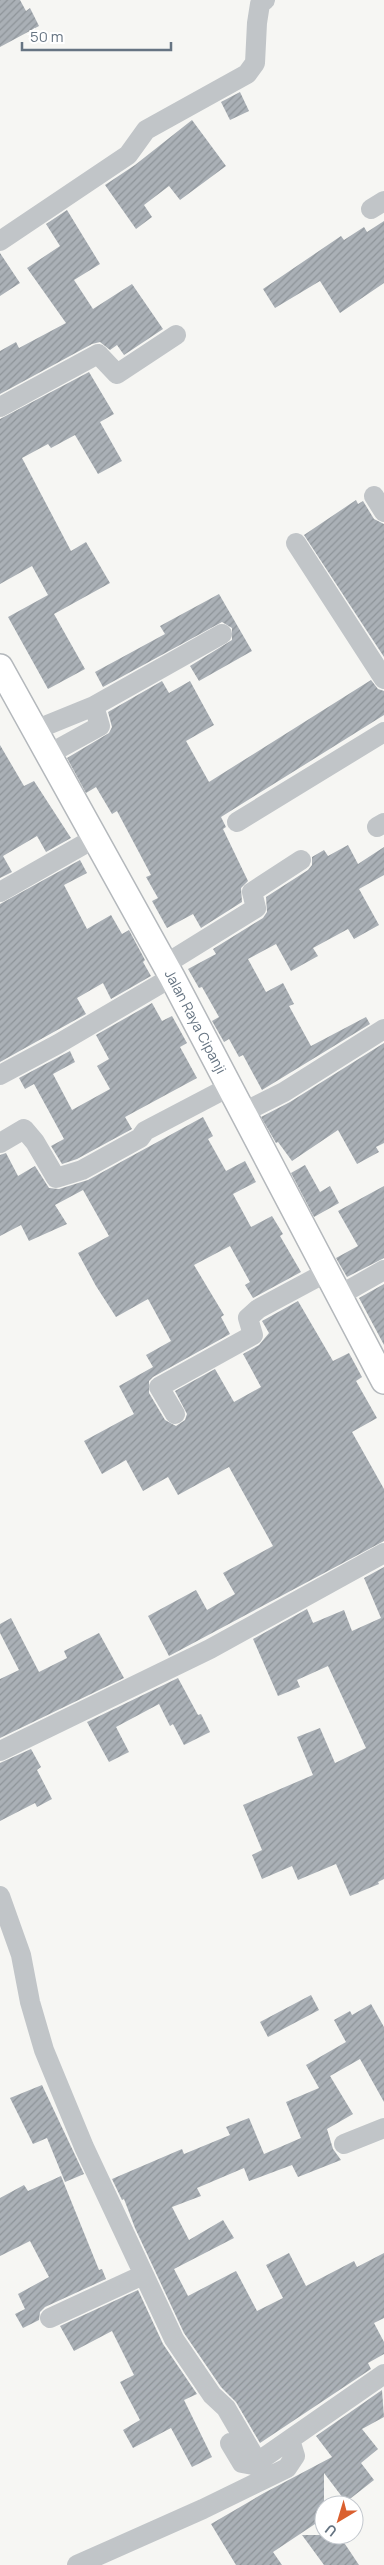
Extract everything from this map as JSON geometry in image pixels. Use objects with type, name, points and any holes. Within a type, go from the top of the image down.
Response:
[{"type":"main road","name":"Jalan Raya Cipanji","points":[[0,667],[168,971],[384,1381]]},
{"type":"street","points":[[0,241],[128,155],[146,130],[247,74],[255,63],[260,4],[266,0]]},
{"type":"street","points":[[0,407],[98,354],[117,374],[176,335]]},
{"type":"street","points":[[296,543],[384,679]]},
{"type":"street","points":[[35,730],[94,706],[222,634]]},
{"type":"street","points":[[49,754],[100,726],[94,706]]},
{"type":"street","points":[[237,822],[384,732]]},
{"type":"street","points":[[0,892],[95,838]]},
{"type":"street","points":[[0,1075],[58,1044],[168,971],[256,908],[252,892],[301,860]]},
{"type":"street","points":[[242,1113],[284,1092],[384,1029]]},
{"type":"street","points":[[0,1143],[24,1129],[35,1142],[56,1178],[82,1170],[140,1138],[145,1130],[229,1087]]},
{"type":"street","points":[[340,1295],[384,1270]]},
{"type":"street","points":[[175,1414],[160,1387],[253,1335],[248,1318],[258,1309],[327,1272]]},
{"type":"street","points":[[0,1751],[210,1649],[384,1553]]},
{"type":"street","points":[[0,1896],[21,1955],[30,2002],[58,2087],[143,2275],[174,2339],[212,2395],[226,2408],[258,2463]]},
{"type":"street","points":[[344,2144],[384,2128]]},
{"type":"street","points":[[50,2318],[143,2275]]},
{"type":"street","points":[[230,2443],[242,2463],[253,2466],[384,2374]]},
{"type":"street","points":[[77,2565],[203,2509],[287,2468],[295,2456],[290,2440]]},
{"type":"building","points":[[0,0],[20,0],[26,11],[30,8],[39,26],[0,47]]},
{"type":"building","points":[[240,92],[249,111],[230,120],[221,102]]},
{"type":"building","points":[[192,120],[226,166],[180,200],[169,186],[144,205],[152,217],[136,229],[105,185],[135,165]]},
{"type":"building","points":[[67,210],[100,264],[74,280],[93,309],[132,284],[163,329],[124,355],[117,345],[110,350],[100,342],[92,344],[0,394],[0,351],[16,342],[19,348],[66,323],[27,268],[60,246],[46,224]]},
{"type":"building","points":[[384,221],[384,283],[340,313],[320,281],[275,308],[263,289],[341,236],[344,240],[364,227],[367,232]]},
{"type":"building","points":[[0,253],[20,283],[0,296]]},
{"type":"building","points":[[89,372],[114,414],[100,422],[122,461],[98,474],[75,435],[51,448],[48,444],[22,458],[71,551],[86,542],[110,583],[54,614],[85,669],[48,689],[8,617],[48,595],[32,566],[0,584],[0,419]]},
{"type":"building","points":[[356,500],[358,504],[363,501],[374,519],[384,524],[384,657],[304,535]]},
{"type":"building","points":[[219,594],[252,651],[199,681],[190,666],[232,640],[232,628],[222,622],[103,687],[95,672],[165,634],[160,626]]},
{"type":"building","points":[[371,680],[378,689],[384,691],[384,715],[221,817],[226,827],[223,829],[248,881],[241,888],[242,902],[201,928],[193,914],[167,928],[152,901],[158,898],[146,877],[151,875],[117,811],[112,814],[96,787],[86,793],[67,758],[109,733],[112,727],[108,712],[162,681],[169,693],[190,681],[214,725],[186,741],[209,782]]},
{"type":"building","points":[[0,745],[24,786],[34,781],[71,838],[46,852],[37,836],[3,856],[12,872],[0,878]]},
{"type":"building","points":[[348,845],[358,864],[384,847],[384,875],[359,889],[379,925],[354,939],[348,929],[313,948],[318,956],[291,971],[276,944],[248,959],[266,992],[283,983],[294,1004],[289,1006],[311,1046],[366,1017],[370,1024],[262,1090],[243,1055],[239,1057],[229,1039],[224,1042],[212,1021],[219,1017],[202,987],[199,988],[188,969],[216,954],[213,949],[263,918],[267,912],[266,897],[308,870],[312,865],[312,857],[324,850],[328,856]]},
{"type":"building","points":[[80,860],[87,873],[64,885],[87,929],[111,915],[122,934],[129,930],[151,976],[111,999],[103,983],[77,998],[86,1014],[0,1062],[0,904]]},
{"type":"building","points":[[152,1003],[162,1021],[172,1016],[187,1043],[180,1047],[197,1078],[125,1117],[132,1129],[77,1159],[62,1164],[51,1146],[64,1139],[34,1084],[25,1089],[19,1078],[70,1051],[75,1062],[53,1074],[72,1110],[110,1089],[97,1066],[109,1059],[96,1035]]},
{"type":"building","points":[[384,1043],[384,1143],[376,1147],[379,1152],[357,1164],[338,1130],[292,1161],[278,1142],[276,1143],[261,1117],[290,1102]]},
{"type":"building","points":[[203,1117],[213,1136],[208,1139],[226,1171],[245,1161],[256,1182],[233,1194],[251,1227],[272,1216],[283,1234],[280,1236],[301,1272],[253,1298],[245,1285],[250,1282],[230,1246],[194,1265],[224,1315],[221,1317],[230,1334],[153,1377],[149,1381],[149,1393],[165,1420],[176,1426],[185,1420],[187,1414],[175,1391],[215,1369],[234,1402],[261,1387],[243,1354],[259,1345],[269,1333],[262,1321],[298,1301],[333,1361],[349,1353],[362,1377],[356,1381],[377,1418],[352,1432],[384,1489],[384,1541],[169,1656],[148,1616],[196,1590],[207,1610],[235,1594],[223,1573],[273,1546],[229,1467],[178,1495],[168,1477],[143,1491],[126,1460],[102,1474],[84,1441],[134,1414],[119,1386],[153,1367],[146,1355],[171,1341],[148,1299],[116,1317],[96,1286],[78,1253],[109,1236],[83,1190],[55,1205],[67,1224],[29,1241],[21,1225],[0,1236],[0,1155],[6,1153],[18,1176],[35,1166],[49,1188],[59,1189],[88,1180]]},
{"type":"building","points":[[305,1165],[320,1192],[330,1186],[339,1203],[314,1217],[291,1173]]},
{"type":"building","points":[[384,1186],[384,1258],[347,1277],[336,1258],[358,1246],[338,1211]]},
{"type":"building","points":[[384,1284],[384,1345],[359,1298]]},
{"type":"building","points":[[384,1567],[384,1879],[378,1882],[379,1884],[350,1896],[336,1864],[298,1880],[292,1866],[262,1879],[252,1855],[262,1850],[243,1805],[313,1775],[297,1737],[320,1728],[335,1763],[366,1748],[328,1666],[297,1680],[300,1687],[278,1696],[253,1639],[307,1609],[313,1623],[344,1610],[352,1631],[381,1618],[364,1578]]},
{"type":"building","points":[[11,1618],[39,1672],[67,1658],[64,1651],[99,1633],[124,1678],[0,1738],[0,1679],[19,1670],[0,1633],[0,1624]]},
{"type":"building","points":[[178,1678],[198,1715],[201,1714],[210,1732],[184,1745],[173,1724],[170,1726],[159,1704],[116,1727],[129,1752],[109,1762],[87,1722]]},
{"type":"building","points":[[31,1749],[41,1767],[37,1770],[52,1799],[37,1807],[35,1803],[0,1821],[0,1763]]},
{"type":"building","points":[[311,1995],[319,2010],[268,2037],[260,2022]]},
{"type":"building","points":[[371,2004],[384,2027],[384,2102],[360,2059],[330,2076],[353,2114],[327,2129],[333,2149],[341,2160],[298,2177],[292,2165],[249,2181],[244,2168],[197,2188],[201,2196],[172,2207],[189,2240],[223,2220],[234,2238],[174,2269],[188,2296],[236,2271],[257,2311],[283,2298],[266,2265],[289,2253],[306,2286],[354,2261],[357,2267],[384,2253],[384,2318],[374,2323],[384,2342],[384,2354],[368,2363],[371,2369],[260,2443],[236,2402],[221,2387],[184,2333],[135,2228],[124,2199],[122,2200],[112,2179],[182,2149],[184,2154],[230,2135],[226,2127],[249,2118],[264,2154],[301,2138],[286,2102],[319,2088],[306,2065],[346,2042],[334,2020],[350,2011],[352,2015]]},
{"type":"building","points":[[42,2085],[84,2174],[65,2182],[47,2138],[33,2144],[10,2098]]},
{"type":"building","points":[[61,2176],[99,2270],[102,2269],[106,2279],[45,2307],[40,2312],[39,2320],[23,2328],[15,2314],[25,2309],[18,2294],[49,2277],[30,2241],[0,2256],[0,2198],[24,2185],[28,2191]]},
{"type":"building","points":[[138,2290],[163,2344],[197,2394],[184,2400],[212,2457],[192,2467],[171,2428],[133,2448],[123,2430],[140,2420],[120,2382],[134,2375],[112,2331],[74,2351],[60,2326]]},
{"type":"building","points":[[382,2390],[384,2417],[362,2429],[378,2449],[361,2463],[374,2480],[355,2495],[341,2495],[324,2473],[324,2495],[314,2495],[314,2525],[273,2552],[282,2565],[236,2565],[211,2524],[332,2457],[316,2436]]},
{"type":"building","points":[[302,2535],[314,2535],[314,2545],[346,2545],[359,2565],[324,2565]]}]
